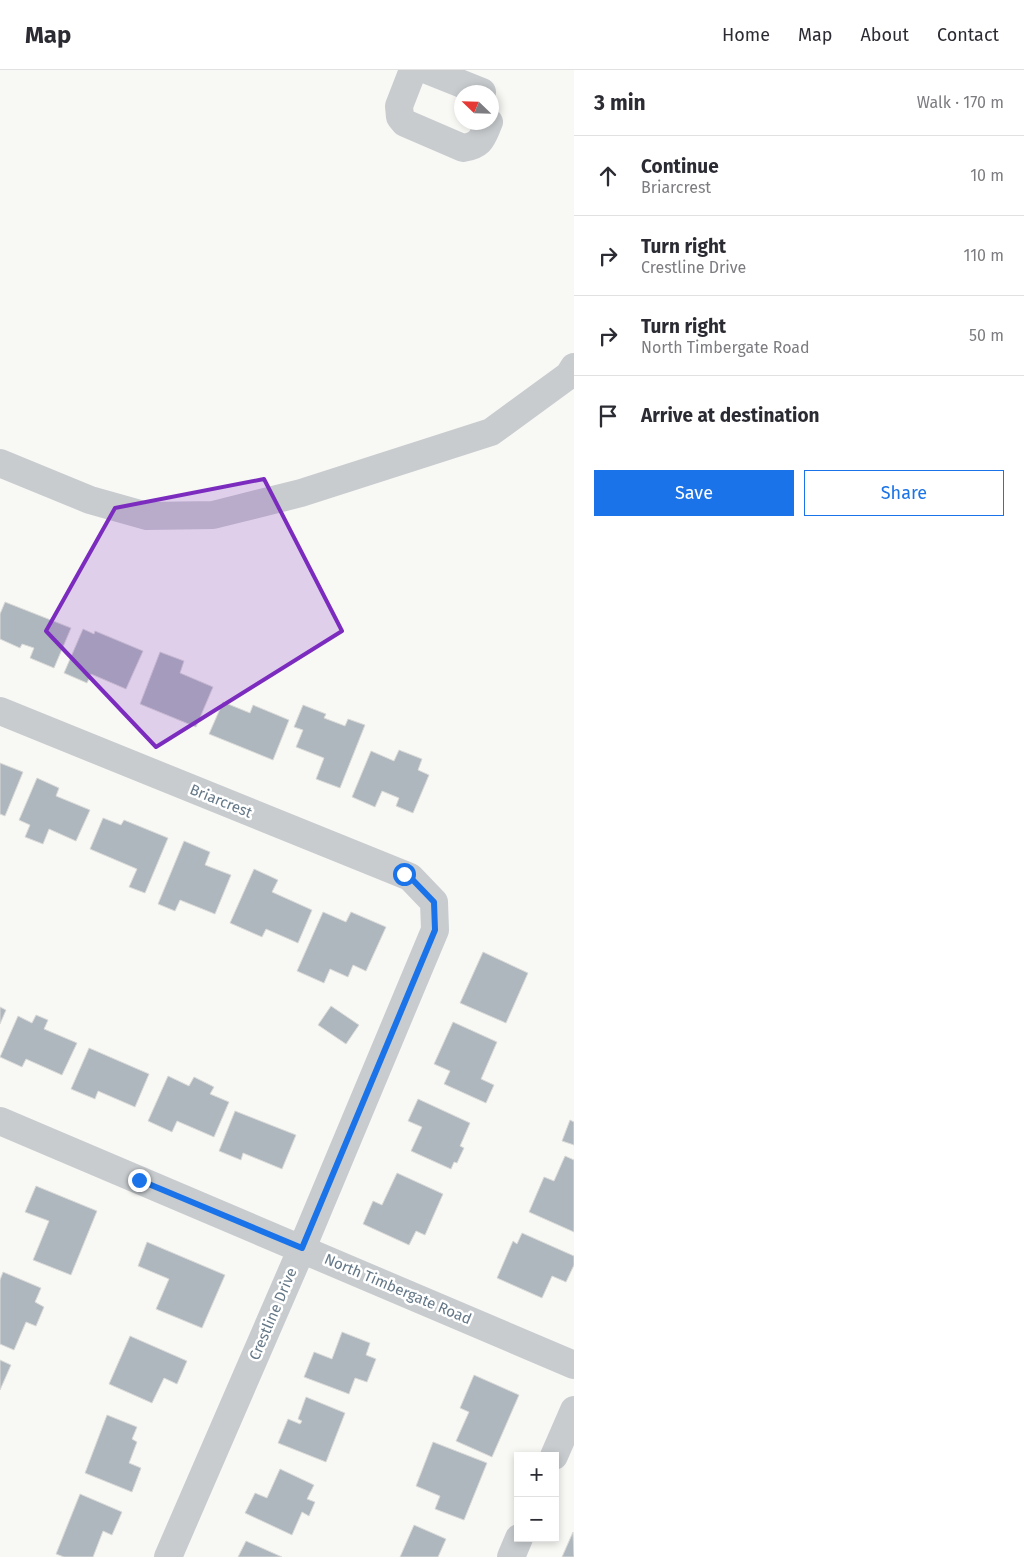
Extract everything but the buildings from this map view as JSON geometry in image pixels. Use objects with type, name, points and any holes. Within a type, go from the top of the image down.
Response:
[{"type":"street","points":[[413,70],[399,106],[400,116],[404,123],[463,148],[472,147],[481,142],[486,130]]},
{"type":"street","points":[[427,70],[464,85]]},
{"type":"street","points":[[0,463],[90,500],[147,516],[213,515],[301,493],[491,432],[569,375],[574,367]]},
{"type":"street","name":"Briarcrest","points":[[0,711],[410,877],[434,902]]},
{"type":"street","name":"Crestline Drive","points":[[168,1557],[302,1248],[435,930],[434,902]]},
{"type":"street","name":"North Timbergate Road","points":[[3,1130],[302,1248],[574,1365]]},
{"type":"street","points":[[556,1452],[574,1410]]},
{"type":"street","points":[[511,1557],[517,1542]]},
{"type":"highlighted area","points":[[264,479],[342,631],[156,747],[46,631],[115,508]]},
{"type":"route","points":[[139,1180],[302,1248],[435,930],[434,902],[410,877],[404,874]]}]
